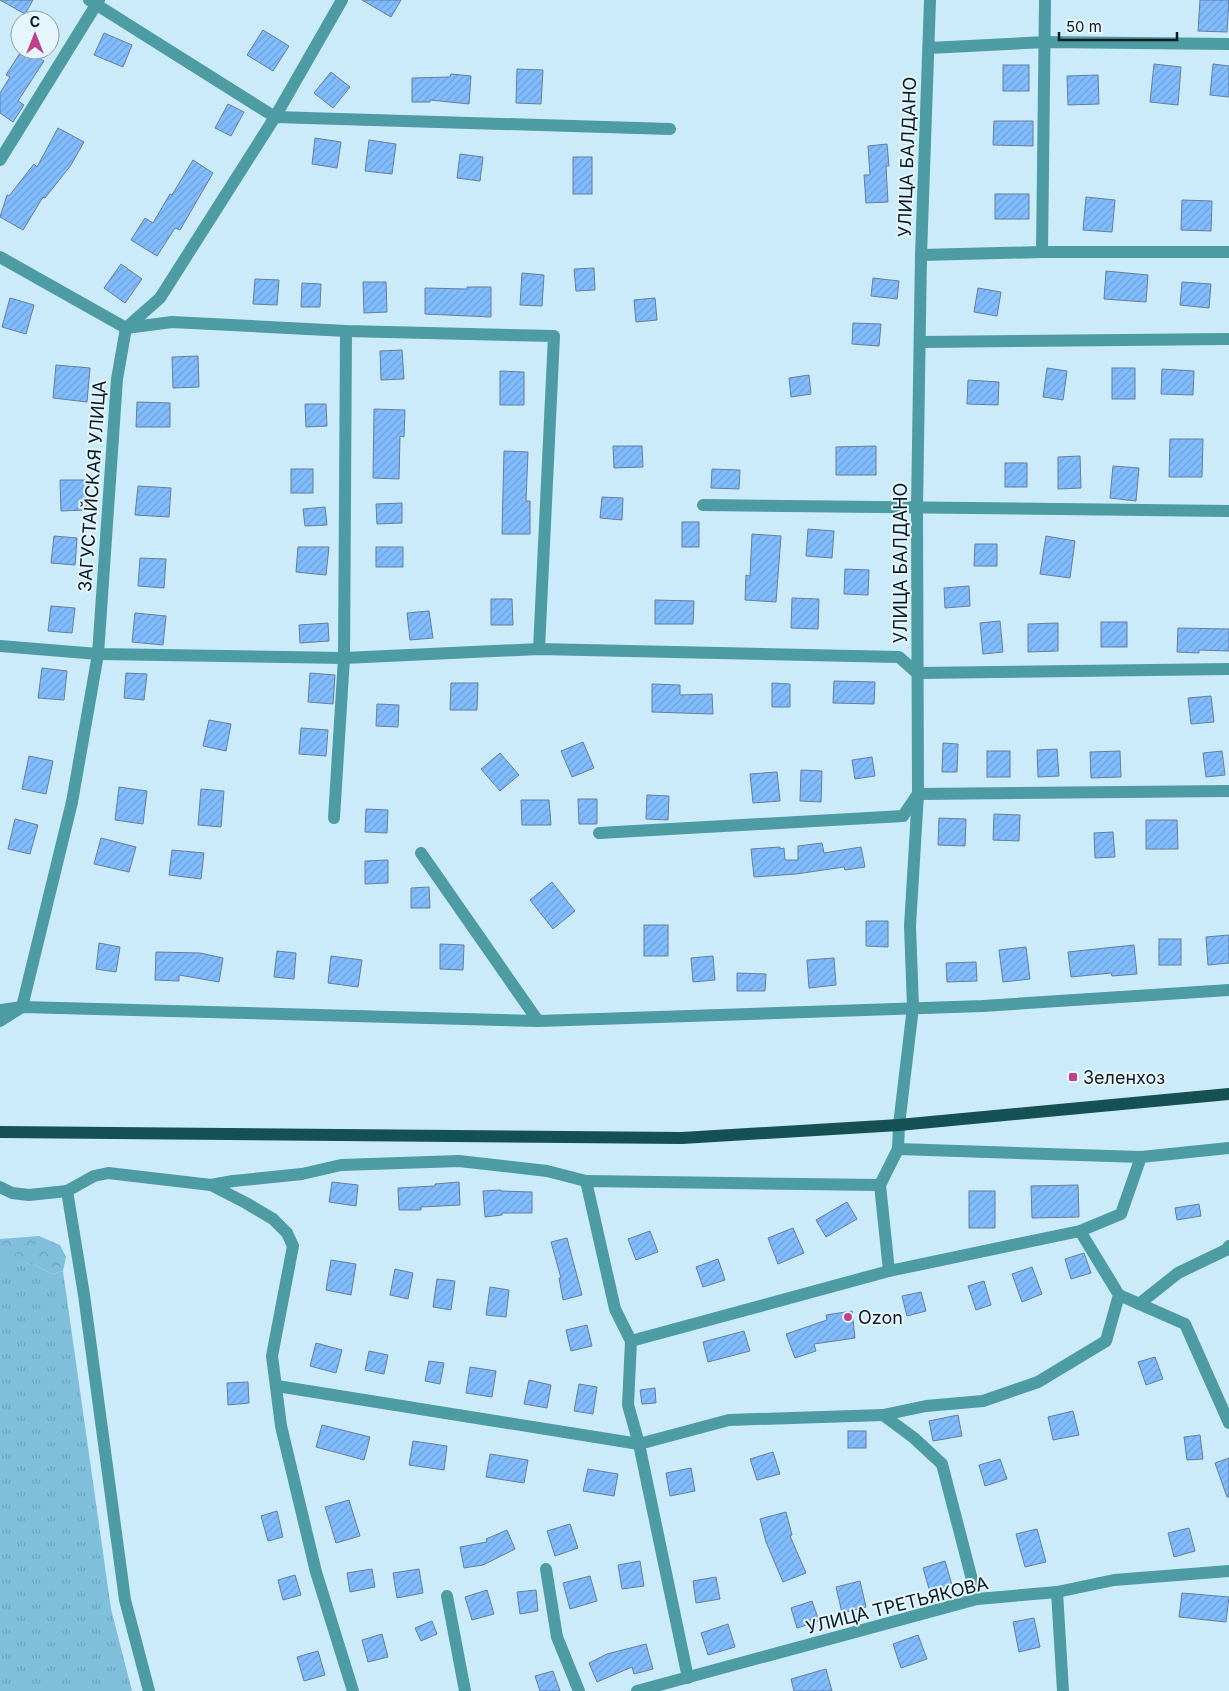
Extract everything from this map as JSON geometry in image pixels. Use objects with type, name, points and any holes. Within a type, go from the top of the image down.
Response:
[{"type":"main road","points":[[0,1132],[682,1138],[898,1125],[1229,1094]]},
{"type":"street","points":[[126,328],[160,298],[275,117],[342,0]]},
{"type":"street","name":"УЛИЦА БАЛДАНО","points":[[898,1149],[898,1125],[913,1007],[910,926],[918,794],[917,508],[921,255],[930,0]]},
{"type":"street","points":[[1042,252],[1045,0]]},
{"type":"street","points":[[0,160],[95,2],[275,117],[670,129]]},
{"type":"street","points":[[929,48],[1045,42],[1229,44]]},
{"type":"street","points":[[921,255],[1042,252],[1229,252]]},
{"type":"street","points":[[0,257],[126,328],[172,322],[346,332],[554,336],[539,649]]},
{"type":"street","name":"ЗАГУСТАЙСКАЯ УЛИЦА","points":[[22,1007],[72,802],[98,654],[117,379],[126,328]]},
{"type":"street","points":[[334,818],[344,658],[346,332]]},
{"type":"street","points":[[920,342],[1229,339]]},
{"type":"street","points":[[702,505],[1229,512]]},
{"type":"street","points":[[0,646],[98,654],[344,658],[539,649],[898,657],[917,673],[1229,669]]},
{"type":"street","points":[[599,834],[903,816],[918,794],[1229,791]]},
{"type":"street","points":[[421,853],[538,1021]]},
{"type":"street","points":[[0,1010],[22,1007],[538,1021],[983,1006],[1229,990]]},
{"type":"street","points":[[0,1020],[22,1007]]},
{"type":"street","points":[[889,1271],[880,1185],[898,1149],[1141,1157],[1229,1148]]},
{"type":"street","points":[[631,1341],[889,1271],[1080,1232],[1121,1214],[1141,1157]]},
{"type":"street","points":[[211,1186],[233,1181],[302,1174],[341,1165],[459,1161],[547,1171],[586,1181],[880,1185]]},
{"type":"street","points":[[0,1187],[12,1193],[29,1195],[67,1191],[94,1176],[108,1173],[211,1186],[273,1219],[287,1233],[293,1246],[272,1356],[281,1426],[316,1572],[353,1691]]},
{"type":"street","points":[[586,1181],[615,1309],[631,1341],[628,1406],[639,1444],[688,1678]]},
{"type":"street","points":[[67,1191],[86,1304],[125,1600],[149,1691]]},
{"type":"street","points":[[1080,1232],[1119,1295],[1185,1324],[1229,1423]]},
{"type":"street","points":[[1139,1304],[1178,1273],[1226,1250],[1229,1246]]},
{"type":"street","points":[[277,1386],[639,1444],[729,1420],[883,1415],[926,1406],[983,1401],[1038,1382],[1106,1341],[1119,1295]]},
{"type":"street","points":[[883,1415],[914,1438],[942,1464],[976,1599]]},
{"type":"street","points":[[546,1569],[557,1637],[579,1691]]},
{"type":"street","name":"УЛИЦА ТРЕТЬЯКОВА","points":[[637,1691],[976,1599],[1057,1592],[1114,1580],[1229,1571]]},
{"type":"street","points":[[1057,1592],[1063,1691]]},
{"type":"street","points":[[447,1596],[465,1691]]},
{"type":"green space","points":[[39,1236],[60,1245],[66,1257],[63,1271],[52,1274],[33,1264],[0,1261],[0,1239]]},
{"type":"green space","points":[[0,1261],[33,1264],[52,1274],[63,1271],[111,1609],[132,1691],[0,1691]]},
{"type":"building","points":[[0,0],[33,0],[27,10],[18,10]]},
{"type":"building","points":[[362,0],[401,0],[391,17]]},
{"type":"building","points":[[1200,0],[1229,0],[1227,32],[1198,31]]},
{"type":"building","points":[[263,30],[289,46],[273,71],[247,55]]},
{"type":"building","points":[[104,33],[132,45],[123,67],[94,55]]},
{"type":"building","points":[[16,60],[44,61],[18,101],[24,105],[13,122],[0,113],[0,93],[10,77],[6,75]]},
{"type":"building","points":[[1154,64],[1181,67],[1178,105],[1150,102]]},
{"type":"building","points":[[1213,64],[1229,66],[1229,97],[1210,95]]},
{"type":"building","points":[[1003,65],[1029,65],[1029,91],[1003,91]]},
{"type":"building","points":[[517,69],[543,70],[541,104],[516,103]]},
{"type":"building","points":[[331,72],[350,87],[333,108],[314,93]]},
{"type":"building","points":[[451,74],[471,76],[469,104],[430,100],[430,102],[412,102],[412,78],[450,77]]},
{"type":"building","points":[[1098,75],[1099,104],[1068,105],[1067,76]]},
{"type":"building","points":[[228,104],[244,112],[231,136],[215,128]]},
{"type":"building","points":[[994,121],[1033,121],[1033,146],[993,145]]},
{"type":"building","points":[[58,128],[84,142],[71,165],[45,198],[43,197],[23,230],[0,217],[7,195],[9,196],[34,164],[37,167]]},
{"type":"building","points":[[315,138],[341,142],[337,168],[312,164]]},
{"type":"building","points":[[369,140],[396,144],[392,174],[365,171]]},
{"type":"building","points":[[887,144],[889,166],[886,166],[888,202],[866,203],[864,175],[870,175],[868,146]]},
{"type":"building","points":[[460,154],[483,157],[480,181],[457,178]]},
{"type":"building","points":[[573,157],[592,157],[592,194],[573,194]]},
{"type":"building","points":[[193,160],[213,173],[180,230],[175,228],[157,256],[131,240],[145,218],[153,223]]},
{"type":"building","points":[[995,194],[1029,194],[1029,219],[995,219]]},
{"type":"building","points":[[1086,197],[1115,200],[1112,232],[1083,230]]},
{"type":"building","points":[[1182,200],[1212,201],[1211,231],[1181,230]]},
{"type":"building","points":[[121,264],[142,279],[125,303],[104,288]]},
{"type":"building","points":[[594,268],[595,290],[576,291],[574,269]]},
{"type":"building","points":[[1106,271],[1148,275],[1146,302],[1104,299]]},
{"type":"building","points":[[522,273],[544,275],[542,306],[520,305]]},
{"type":"building","points":[[873,278],[899,281],[897,299],[871,296]]},
{"type":"building","points":[[255,279],[279,280],[277,305],[253,304]]},
{"type":"building","points":[[363,282],[386,282],[387,312],[364,313]]},
{"type":"building","points":[[1182,282],[1211,284],[1209,308],[1180,305]]},
{"type":"building","points":[[302,283],[321,284],[320,307],[301,307]]},
{"type":"building","points":[[467,287],[491,287],[491,317],[425,314],[425,288],[467,289]]},
{"type":"building","points":[[978,288],[1001,292],[997,316],[974,312]]},
{"type":"building","points":[[10,298],[34,305],[26,334],[2,327]]},
{"type":"building","points":[[655,298],[657,320],[636,322],[634,300]]},
{"type":"building","points":[[853,323],[881,324],[879,346],[852,344]]},
{"type":"building","points":[[402,350],[404,379],[381,380],[380,351]]},
{"type":"building","points":[[198,356],[199,387],[173,388],[172,357]]},
{"type":"building","points":[[56,365],[90,368],[87,402],[53,398]]},
{"type":"building","points":[[1047,368],[1067,371],[1063,400],[1043,397]]},
{"type":"building","points":[[1112,368],[1135,368],[1135,399],[1112,399]]},
{"type":"building","points":[[1162,369],[1194,371],[1193,395],[1161,394]]},
{"type":"building","points":[[500,371],[524,372],[524,405],[500,405]]},
{"type":"building","points":[[809,375],[811,394],[791,397],[789,378]]},
{"type":"building","points":[[968,380],[999,382],[998,405],[967,404]]},
{"type":"building","points":[[137,402],[170,403],[170,427],[136,427]]},
{"type":"building","points":[[305,404],[326,404],[327,426],[306,427]]},
{"type":"building","points":[[374,409],[405,410],[404,437],[400,436],[399,479],[373,478]]},
{"type":"building","points":[[1170,439],[1203,439],[1202,477],[1169,477]]},
{"type":"building","points":[[613,446],[642,446],[643,467],[614,468]]},
{"type":"building","points":[[876,446],[876,475],[836,475],[836,447]]},
{"type":"building","points":[[504,451],[528,452],[526,501],[530,501],[530,534],[502,534]]},
{"type":"building","points":[[1080,456],[1081,488],[1058,489],[1058,457]]},
{"type":"building","points":[[1005,463],[1027,463],[1027,487],[1005,487]]},
{"type":"building","points":[[1113,466],[1139,468],[1136,501],[1110,498]]},
{"type":"building","points":[[291,469],[313,469],[313,493],[291,493]]},
{"type":"building","points":[[712,469],[740,470],[739,489],[711,488]]},
{"type":"building","points":[[60,480],[86,480],[87,510],[61,511]]},
{"type":"building","points":[[138,486],[171,488],[169,517],[135,515]]},
{"type":"building","points":[[602,497],[623,498],[622,520],[600,518]]},
{"type":"building","points":[[402,503],[402,523],[377,524],[376,504]]},
{"type":"building","points":[[325,507],[327,525],[305,526],[303,509]]},
{"type":"building","points":[[682,522],[699,522],[699,547],[682,547]]},
{"type":"building","points":[[808,529],[834,531],[832,558],[806,556]]},
{"type":"building","points":[[752,534],[781,536],[776,602],[745,600],[746,575],[750,576]]},
{"type":"building","points":[[54,536],[77,538],[75,565],[51,563]]},
{"type":"building","points":[[1046,536],[1075,541],[1070,578],[1040,574]]},
{"type":"building","points":[[975,544],[997,544],[997,566],[974,566]]},
{"type":"building","points":[[298,547],[329,547],[326,575],[296,572]]},
{"type":"building","points":[[376,547],[403,547],[403,567],[376,567]]},
{"type":"building","points":[[140,558],[166,559],[164,588],[138,586]]},
{"type":"building","points":[[845,569],[869,570],[868,595],[844,594]]},
{"type":"building","points":[[969,586],[970,606],[945,608],[944,588]]},
{"type":"building","points":[[792,598],[819,599],[818,629],[791,628]]},
{"type":"building","points":[[491,599],[512,599],[513,625],[491,625]]},
{"type":"building","points":[[655,600],[694,601],[693,624],[655,624]]},
{"type":"building","points":[[51,606],[75,608],[72,633],[48,631]]},
{"type":"building","points":[[429,611],[433,638],[410,640],[407,613]]},
{"type":"building","points":[[135,613],[166,616],[163,645],[132,642]]},
{"type":"building","points":[[1000,621],[1003,652],[983,654],[980,623]]},
{"type":"building","points":[[1101,622],[1127,622],[1127,647],[1101,647]]},
{"type":"building","points":[[328,623],[329,641],[300,643],[299,625]]},
{"type":"building","points":[[1058,623],[1058,651],[1028,652],[1028,624]]},
{"type":"building","points":[[1178,628],[1229,629],[1229,651],[1199,650],[1199,653],[1177,652]]},
{"type":"building","points":[[42,668],[67,671],[64,700],[38,698]]},
{"type":"building","points":[[126,673],[147,674],[144,700],[124,698]]},
{"type":"building","points":[[310,673],[335,675],[333,704],[308,702]]},
{"type":"building","points":[[834,681],[875,682],[874,704],[833,703]]},
{"type":"building","points":[[451,683],[478,683],[477,710],[450,710]]},
{"type":"building","points":[[772,683],[790,684],[790,707],[772,707]]},
{"type":"building","points":[[652,684],[680,685],[680,695],[712,694],[713,714],[652,712]]},
{"type":"building","points":[[1211,696],[1214,722],[1191,724],[1188,698]]},
{"type":"building","points":[[377,704],[399,705],[398,727],[376,726]]},
{"type":"building","points":[[209,720],[231,724],[226,751],[203,746]]},
{"type":"building","points":[[301,728],[328,730],[326,756],[299,754]]},
{"type":"building","points":[[583,742],[594,768],[572,777],[561,751]]},
{"type":"building","points":[[943,743],[958,744],[957,772],[942,772]]},
{"type":"building","points":[[1057,749],[1059,776],[1038,777],[1037,750]]},
{"type":"building","points":[[987,751],[1010,751],[1010,777],[987,777]]},
{"type":"building","points":[[1120,751],[1121,777],[1091,778],[1090,752]]},
{"type":"building","points":[[1222,751],[1225,775],[1206,777],[1203,753]]},
{"type":"building","points":[[500,753],[519,775],[500,791],[481,769]]},
{"type":"building","points":[[29,756],[53,761],[46,794],[22,789]]},
{"type":"building","points":[[872,757],[875,776],[855,779],[852,760]]},
{"type":"building","points":[[801,770],[822,771],[821,802],[800,801]]},
{"type":"building","points":[[777,772],[780,801],[753,803],[750,774]]},
{"type":"building","points":[[119,787],[147,791],[143,824],[115,820]]},
{"type":"building","points":[[201,789],[224,791],[221,827],[198,825]]},
{"type":"building","points":[[647,795],[669,796],[668,820],[646,819]]},
{"type":"building","points":[[578,799],[597,799],[597,824],[579,824]]},
{"type":"building","points":[[521,800],[549,800],[551,825],[522,825]]},
{"type":"building","points":[[366,809],[388,810],[387,833],[365,832]]},
{"type":"building","points":[[994,814],[1020,815],[1019,841],[993,840]]},
{"type":"building","points":[[939,818],[966,819],[965,846],[938,845]]},
{"type":"building","points":[[15,819],[38,825],[30,854],[8,849]]},
{"type":"building","points":[[1146,820],[1177,820],[1178,849],[1146,849]]},
{"type":"building","points":[[1113,832],[1115,857],[1095,858],[1094,833]]},
{"type":"building","points":[[101,838],[136,847],[129,872],[94,864]]},
{"type":"building","points":[[822,843],[824,853],[861,847],[865,867],[845,870],[844,867],[796,874],[754,877],[751,849],[780,847],[780,849],[784,848],[785,860],[798,860],[798,846]]},
{"type":"building","points":[[172,850],[204,853],[201,879],[169,875]]},
{"type":"building","points":[[388,860],[388,883],[365,884],[365,861]]},
{"type":"building","points":[[552,882],[575,911],[553,929],[530,900]]},
{"type":"building","points":[[429,887],[430,908],[411,908],[411,888]]},
{"type":"building","points":[[866,921],[888,921],[888,947],[866,946]]},
{"type":"building","points":[[644,925],[668,925],[668,956],[644,956]]},
{"type":"building","points":[[1229,935],[1229,963],[1208,965],[1206,937]]},
{"type":"building","points":[[1159,939],[1181,939],[1181,965],[1159,965]]},
{"type":"building","points":[[99,943],[120,947],[116,972],[96,969]]},
{"type":"building","points":[[440,944],[464,945],[463,970],[440,969]]},
{"type":"building","points":[[1134,945],[1137,974],[1112,976],[1111,973],[1071,977],[1068,952]]},
{"type":"building","points":[[1026,947],[1030,979],[1003,982],[999,950]]},
{"type":"building","points":[[277,951],[296,953],[294,979],[274,977]]},
{"type":"building","points":[[156,952],[200,953],[223,958],[219,982],[179,975],[179,981],[155,980]]},
{"type":"building","points":[[331,956],[362,960],[358,987],[328,983]]},
{"type":"building","points":[[713,956],[715,980],[693,982],[691,958]]},
{"type":"building","points":[[834,958],[836,985],[809,988],[807,960]]},
{"type":"building","points":[[976,962],[977,981],[947,982],[946,963]]},
{"type":"building","points":[[737,973],[766,974],[765,991],[737,991]]},
{"type":"building","points":[[332,1182],[358,1185],[356,1206],[329,1202]]},
{"type":"building","points":[[459,1182],[460,1205],[421,1207],[421,1210],[399,1210],[398,1188],[435,1186],[435,1184]]},
{"type":"building","points":[[1078,1185],[1079,1217],[1032,1218],[1031,1186]]},
{"type":"building","points":[[483,1191],[532,1192],[532,1213],[502,1213],[502,1215],[485,1217]]},
{"type":"building","points":[[969,1191],[995,1191],[995,1228],[969,1228]]},
{"type":"building","points":[[847,1202],[857,1219],[826,1237],[816,1220]]},
{"type":"building","points":[[1199,1204],[1201,1216],[1177,1220],[1175,1208]]},
{"type":"building","points":[[793,1228],[804,1253],[778,1264],[768,1238]]},
{"type":"building","points":[[650,1231],[658,1252],[636,1260],[628,1239]]},
{"type":"building","points":[[567,1238],[582,1295],[563,1300],[559,1278],[561,1278],[551,1242]]},
{"type":"building","points":[[1084,1253],[1091,1273],[1071,1279],[1065,1259]]},
{"type":"building","points":[[718,1259],[725,1280],[703,1287],[696,1267]]},
{"type":"building","points":[[331,1260],[356,1264],[351,1295],[326,1290]]},
{"type":"building","points":[[1032,1267],[1042,1294],[1022,1302],[1012,1274]]},
{"type":"building","points":[[395,1269],[413,1273],[408,1299],[390,1295]]},
{"type":"building","points":[[437,1279],[455,1281],[451,1310],[433,1307]]},
{"type":"building","points":[[984,1281],[991,1305],[976,1310],[968,1286]]},
{"type":"building","points":[[490,1287],[509,1290],[506,1317],[486,1315]]},
{"type":"building","points":[[921,1292],[926,1311],[907,1316],[902,1296]]},
{"type":"building","points":[[852,1311],[855,1338],[814,1344],[816,1351],[795,1358],[786,1334],[827,1320],[826,1315]]},
{"type":"building","points":[[587,1325],[592,1346],[571,1351],[566,1330]]},
{"type":"building","points":[[744,1331],[750,1351],[708,1362],[703,1342]]},
{"type":"building","points":[[316,1343],[342,1350],[336,1373],[310,1366]]},
{"type":"building","points":[[369,1351],[388,1355],[384,1374],[365,1370]]},
{"type":"building","points":[[1155,1357],[1163,1379],[1146,1385],[1138,1362]]},
{"type":"building","points":[[429,1361],[444,1363],[440,1384],[425,1381]]},
{"type":"building","points":[[470,1367],[496,1371],[492,1397],[466,1393]]},
{"type":"building","points":[[529,1380],[551,1385],[547,1408],[524,1404]]},
{"type":"building","points":[[248,1382],[249,1403],[228,1405],[227,1383]]},
{"type":"building","points":[[579,1384],[597,1387],[593,1414],[574,1411]]},
{"type":"building","points":[[655,1388],[656,1403],[642,1404],[640,1390]]},
{"type":"building","points":[[1073,1411],[1079,1435],[1053,1440],[1048,1417]]},
{"type":"building","points":[[958,1415],[962,1436],[933,1441],[929,1421]]},
{"type":"building","points":[[322,1425],[370,1437],[364,1460],[316,1447]]},
{"type":"building","points":[[848,1431],[866,1431],[866,1448],[848,1448]]},
{"type":"building","points":[[1200,1435],[1203,1459],[1187,1460],[1184,1437]]},
{"type":"building","points":[[413,1441],[447,1446],[444,1470],[409,1465]]},
{"type":"building","points":[[773,1452],[780,1474],[757,1480],[750,1459]]},
{"type":"building","points":[[490,1454],[528,1460],[524,1483],[486,1477]]},
{"type":"building","points":[[1229,1458],[1229,1497],[1227,1497],[1215,1463]]},
{"type":"building","points":[[1000,1459],[1007,1479],[985,1486],[979,1465]]},
{"type":"building","points":[[691,1468],[695,1491],[670,1496],[666,1473]]},
{"type":"building","points":[[588,1469],[618,1474],[614,1496],[583,1491]]},
{"type":"building","points":[[349,1500],[360,1536],[336,1543],[325,1507]]},
{"type":"building","points":[[277,1511],[283,1537],[268,1541],[261,1516]]},
{"type":"building","points":[[786,1512],[792,1535],[790,1536],[806,1573],[783,1582],[766,1542],[760,1519]]},
{"type":"building","points":[[570,1524],[578,1548],[555,1556],[547,1531]]},
{"type":"building","points":[[1189,1528],[1195,1551],[1174,1557],[1168,1533]]},
{"type":"building","points":[[1037,1529],[1046,1562],[1025,1567],[1016,1534]]},
{"type":"building","points":[[507,1530],[515,1549],[483,1565],[464,1568],[460,1547],[487,1542],[486,1539]]},
{"type":"building","points":[[640,1561],[644,1586],[622,1589],[618,1565]]},
{"type":"building","points":[[945,1561],[952,1585],[930,1592],[923,1568]]},
{"type":"building","points":[[372,1569],[375,1587],[350,1592],[347,1573]]},
{"type":"building","points":[[419,1569],[423,1593],[397,1598],[393,1573]]},
{"type":"building","points":[[295,1575],[301,1595],[283,1600],[278,1580]]},
{"type":"building","points":[[590,1576],[597,1601],[570,1609],[563,1583]]},
{"type":"building","points":[[716,1577],[720,1599],[696,1603],[693,1581]]},
{"type":"building","points":[[860,1581],[866,1607],[842,1613],[836,1587]]},
{"type":"building","points":[[487,1590],[494,1614],[472,1620],[465,1597]]},
{"type":"building","points":[[536,1590],[538,1611],[520,1614],[517,1592]]},
{"type":"building","points":[[1182,1593],[1229,1597],[1226,1622],[1179,1617]]},
{"type":"building","points":[[812,1601],[819,1621],[797,1628],[791,1608]]},
{"type":"building","points":[[1034,1618],[1040,1647],[1019,1652],[1013,1622]]},
{"type":"building","points":[[432,1621],[437,1634],[421,1641],[415,1628]]},
{"type":"building","points":[[728,1624],[735,1647],[708,1655],[701,1633]]},
{"type":"building","points":[[382,1634],[388,1657],[368,1662],[362,1640]]},
{"type":"building","points":[[918,1635],[927,1659],[901,1668],[893,1644]]},
{"type":"building","points":[[646,1644],[653,1669],[634,1674],[632,1667],[597,1682],[589,1663],[607,1654]]},
{"type":"building","points":[[318,1651],[325,1675],[304,1681],[297,1657]]},
{"type":"building","points":[[826,1669],[832,1691],[794,1691],[791,1679]]},
{"type":"building","points":[[553,1671],[560,1691],[540,1691],[535,1676]]},
{"type":"place","name":"Зеленхоз","points":[[1073,1077]]},
{"type":"place","name":"Ozon","points":[[848,1317]]}]
